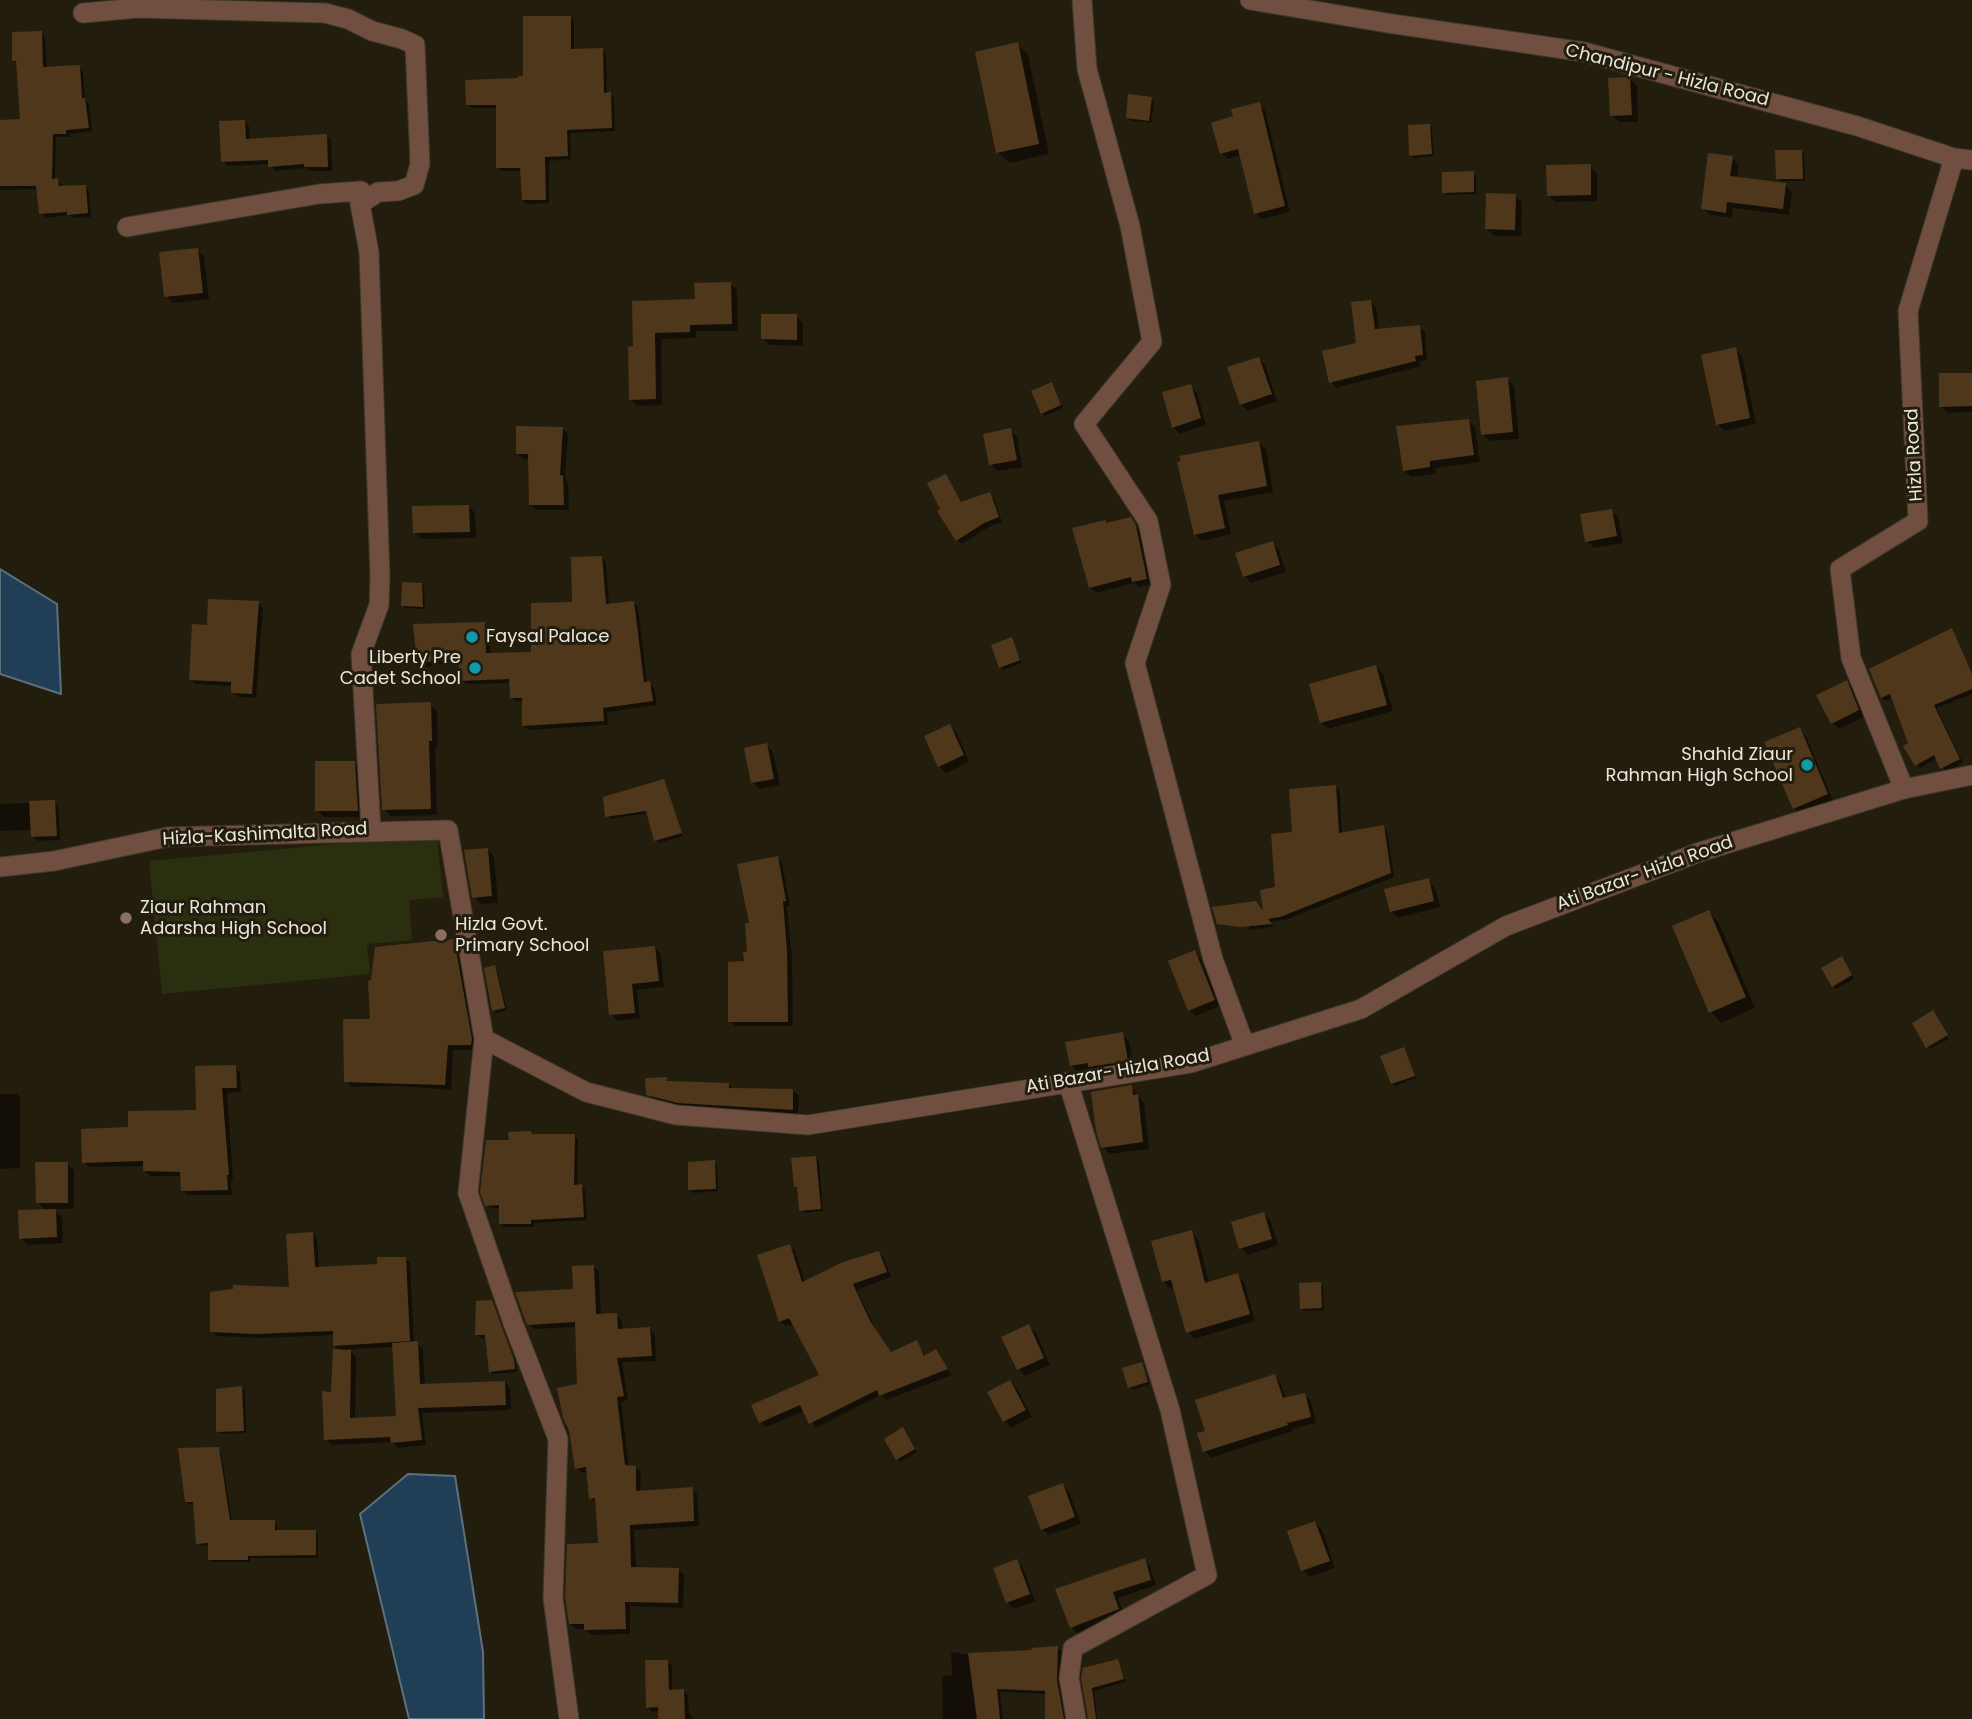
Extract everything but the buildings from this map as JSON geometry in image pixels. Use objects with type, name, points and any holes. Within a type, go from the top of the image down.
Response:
[{"type":"street","points":[[1082,0],[1087,69],[1130,226],[1152,342],[1084,424],[1148,521],[1161,585],[1135,663],[1213,958],[1245,1046]]},
{"type":"street","name":"Chandipur - Hizla Road","points":[[1250,0],[1584,52],[1857,126],[1963,159]]},
{"type":"street","points":[[83,13],[138,8],[325,13],[348,19],[372,31],[402,38],[415,45],[420,164],[414,185],[398,191],[378,192],[360,204]]},
{"type":"street","name":"Hizla Road","points":[[1905,789],[1852,658],[1840,569],[1918,521],[1908,311],[1963,159]]},
{"type":"street","points":[[127,227],[320,194],[361,191],[360,204],[369,252],[380,577],[379,605],[361,654],[371,830]]},
{"type":"street","name":"Ati Bazar- Hizla Road","points":[[484,1039],[586,1092],[676,1115],[808,1125],[1191,1063],[1361,1009],[1506,926],[1700,852],[1905,789],[1972,775]]},
{"type":"street","name":"Hizla-Kashimalta Road","points":[[0,867],[54,861],[168,837],[448,830],[484,1039]]},
{"type":"street","points":[[484,1039],[477,1086],[468,1193],[513,1323],[558,1439],[553,1598],[569,1719]]},
{"type":"street","points":[[1068,1082],[1170,1410],[1207,1575],[1073,1648],[1069,1678],[1076,1719]]},
{"type":"green space","points":[[437,835],[443,897],[409,900],[412,940],[367,944],[370,974],[162,994],[149,861]]},
{"type":"water","points":[[0,569],[57,604],[61,694],[0,674]]},
{"type":"water","points":[[408,1474],[455,1476],[483,1652],[484,1719],[409,1719],[360,1514]]},
{"type":"place","name":"Faysal Palace","points":[[472,637]]},
{"type":"place","name":"Liberty Pre Cadet School","points":[[475,668]]},
{"type":"place","name":"Shahid Ziaur Rahman High School","points":[[1807,765]]},
{"type":"place","name":"Ziaur Rahman Adarsha High School","points":[[126,918]]},
{"type":"place","name":"Hizla Govt. Primary School","points":[[441,935]]}]
